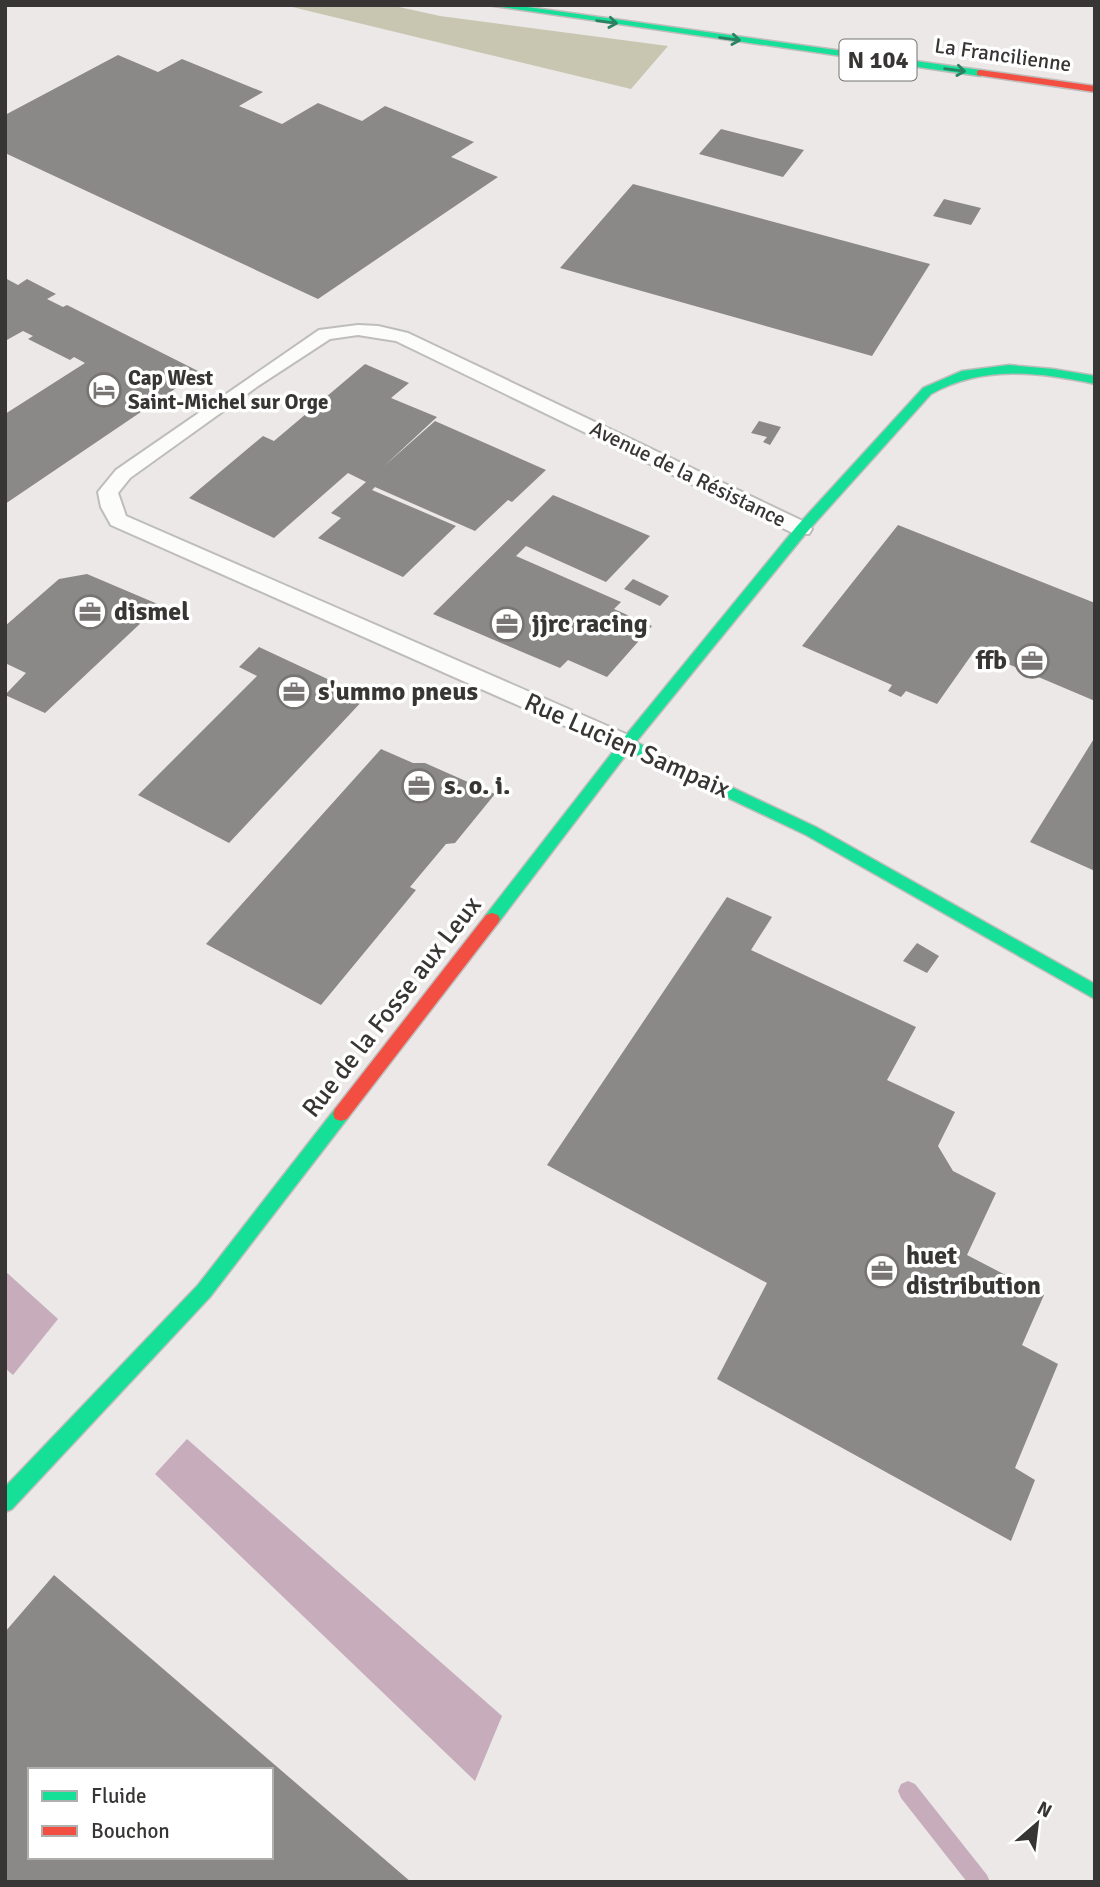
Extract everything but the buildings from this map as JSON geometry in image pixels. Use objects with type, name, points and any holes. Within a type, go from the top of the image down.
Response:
[{"type":"main road","name":"La Francilienne","points":[[491,5],[1095,89]]},
{"type":"main road","name":"Avenue de la Résistance","points":[[802,528],[931,388],[986,371],[1051,371],[1095,380]]},
{"type":"main road","name":"Rue de la Fosse aux Leux","points":[[5,1502],[204,1291],[626,744],[802,528]]},
{"type":"main road","name":"Rue Lucien Sampaix","points":[[626,744],[811,831],[1095,992]]},
{"type":"lane","name":"Avenue de la Résistance","points":[[144,532],[118,520],[111,507],[108,492],[123,474],[252,382],[325,334],[358,330],[378,331],[402,337],[802,528]]},
{"type":"lane","name":"Rue Lucien Sampaix","points":[[144,532],[626,744]]},
{"type":"shaded area","points":[[284,5],[390,5],[440,16],[668,46],[631,89]]},
{"type":"shaded area","points":[[5,1271],[58,1319],[13,1375],[5,1368]]},
{"type":"shaded area","points":[[187,1439],[502,1716],[475,1781],[155,1474]]},
{"type":"waterway","points":[[908,1791],[980,1882]]},
{"type":"traffic: fast","points":[[491,5],[980,73]]},
{"type":"traffic: fast","points":[[492,919],[627,744],[802,529],[927,391],[946,381],[987,370],[1053,372],[1095,380]]},
{"type":"traffic: fast","points":[[627,744],[811,831],[1095,992]]},
{"type":"traffic: fast","points":[[5,1502],[204,1291],[341,1114]]},
{"type":"traffic: jam","points":[[980,73],[1095,89]]},
{"type":"traffic: jam","points":[[341,1114],[492,919]]},
{"type":"place","name":"Cap West Saint-Michel sur Orge","points":[[104,390]]},
{"type":"place","name":"dismel","points":[[90,612]]},
{"type":"place","name":"jjrc racing","points":[[507,624]]},
{"type":"place","name":"ffb","points":[[1032,661]]},
{"type":"place","name":"s'ummo pneus","points":[[294,692]]},
{"type":"place","name":"s. o. i.","points":[[419,786]]},
{"type":"place","name":"huet distribution","points":[[882,1271]]}]
